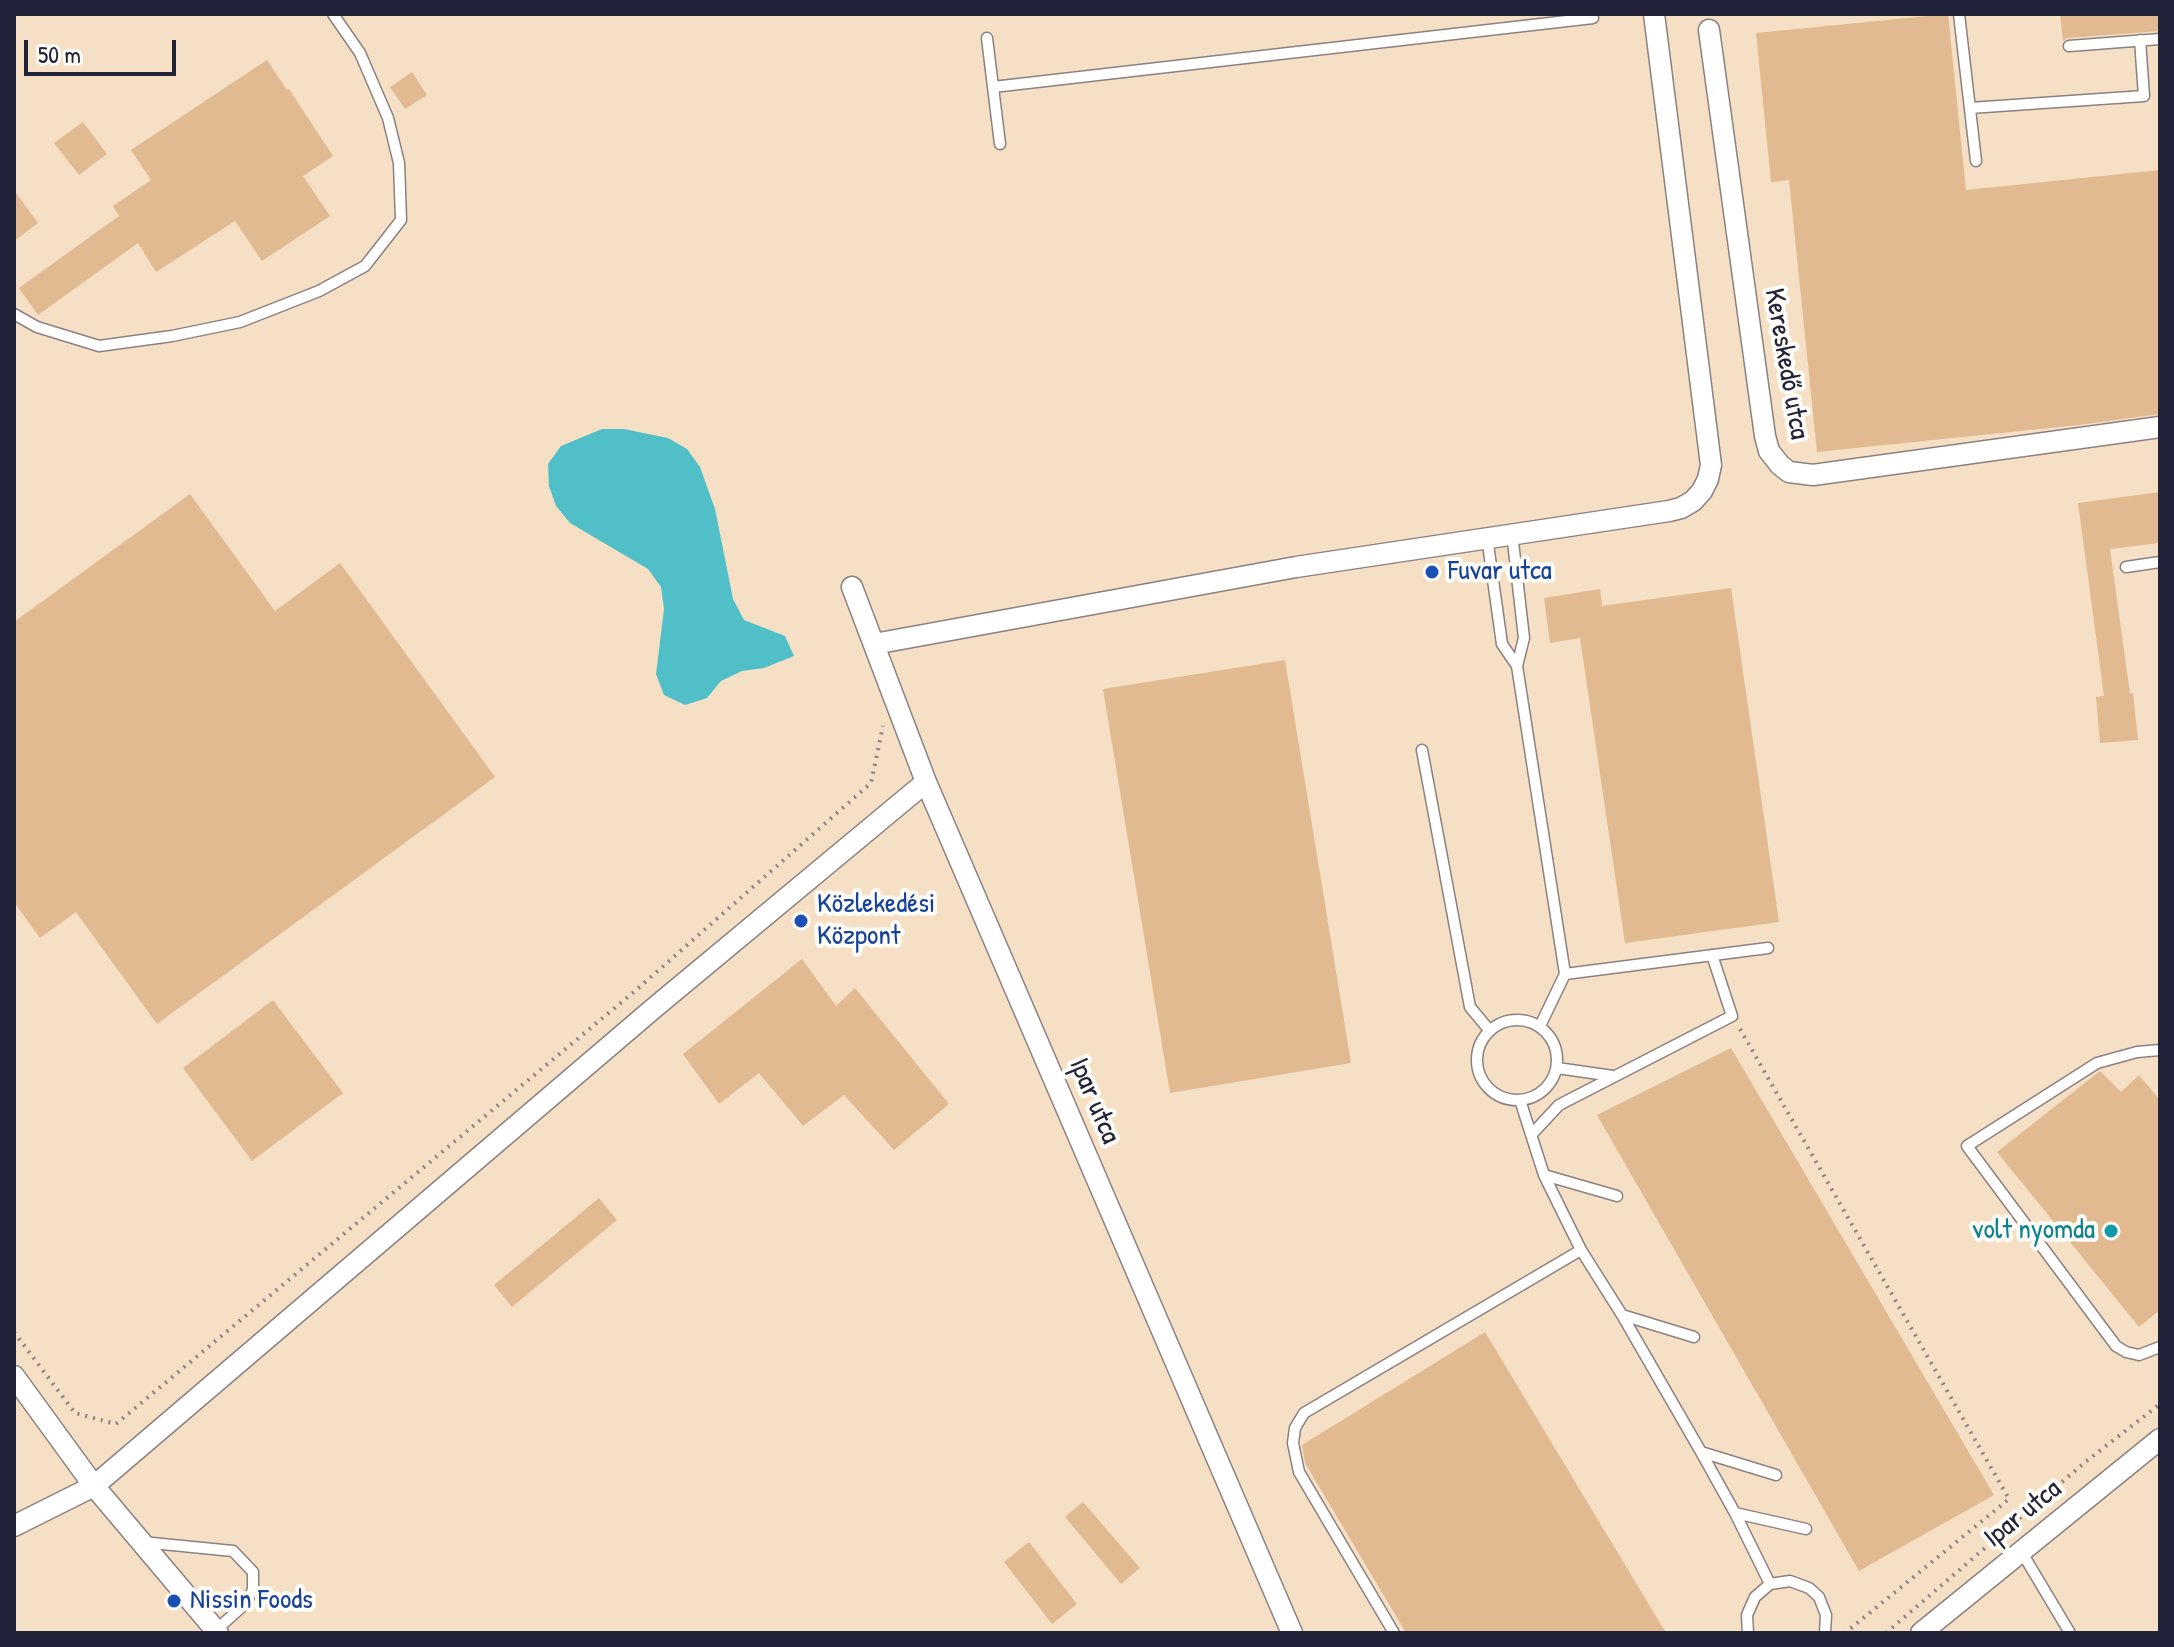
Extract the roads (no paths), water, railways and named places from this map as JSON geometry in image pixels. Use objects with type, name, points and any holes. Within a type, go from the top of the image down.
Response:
[{"type":"street","points":[[874,644],[1296,567],[1681,508],[1693,501],[1708,479],[1711,465],[1654,14]]},
{"type":"street","name":"Kereskedő utca","points":[[1709,30],[1765,436],[1769,451],[1780,465],[1789,472],[1813,475],[2160,427]]},
{"type":"street","name":"Ipar utca","points":[[852,587],[926,782],[1292,1633]]},
{"type":"street","points":[[14,1526],[94,1486],[654,1008],[926,782]]},
{"type":"street","points":[[14,1376],[94,1486],[217,1632]]},
{"type":"street","name":"Ipar utca","points":[[1921,1633],[2160,1439]]},
{"type":"lane","points":[[14,314],[37,327],[99,346],[240,322],[319,291],[365,266],[401,220],[399,163],[388,118],[360,53],[333,14]]},
{"type":"lane","points":[[1959,14],[1976,161]]},
{"type":"lane","points":[[993,87],[1593,18]]},
{"type":"lane","points":[[987,38],[1000,144]]},
{"type":"lane","points":[[2069,46],[2160,39]]},
{"type":"lane","points":[[1970,108],[2144,96],[2140,40]]},
{"type":"lane","points":[[1512,533],[1524,638],[1517,666],[1565,974],[1540,1026]]},
{"type":"lane","points":[[1487,537],[1502,644],[1517,666]]},
{"type":"lane","points":[[2126,567],[2160,562]]},
{"type":"lane","points":[[1422,750],[1470,1007],[1490,1031]]},
{"type":"lane","points":[[1565,974],[1768,948]]},
{"type":"lane","points":[[1532,1134],[1559,1105],[1732,1016],[1712,955]]},
{"type":"lane","points":[[1527,1021],[1540,1026],[1556,1048],[1557,1068],[1552,1080],[1544,1090],[1520,1100],[1501,1097],[1490,1090],[1477,1067],[1477,1054],[1482,1041],[1501,1023],[1527,1021]]},
{"type":"lane","points":[[2160,1050],[2137,1052],[2097,1063],[1967,1146],[2116,1346],[2139,1355],[2160,1347]]},
{"type":"lane","points":[[1557,1068],[1613,1076]]},
{"type":"lane","points":[[1520,1100],[1544,1175],[1581,1250],[1701,1452],[1770,1584]]},
{"type":"lane","points":[[1544,1175],[1617,1196]]},
{"type":"lane","points":[[1394,1633],[1299,1472],[1293,1443],[1295,1428],[1304,1413],[1581,1250]]},
{"type":"lane","points":[[1622,1315],[1694,1337]]},
{"type":"lane","points":[[1701,1452],[1776,1475]]},
{"type":"lane","points":[[1735,1513],[1806,1529]]},
{"type":"lane","points":[[142,1542],[228,1549],[253,1572],[253,1590],[244,1605],[217,1632]]},
{"type":"lane","points":[[2021,1551],[2070,1633]]},
{"type":"lane","points":[[1748,1633],[1747,1615],[1751,1602],[1759,1592],[1770,1584],[1790,1581],[1803,1584],[1814,1592],[1825,1609],[1825,1633]]},
{"type":"water","points":[[602,429],[624,429],[668,438],[687,449],[700,467],[715,509],[733,599],[744,620],[785,636],[794,656],[764,668],[742,671],[721,681],[707,698],[685,705],[664,695],[656,674],[664,609],[661,587],[648,569],[570,523],[556,506],[549,486],[548,464],[561,446]]},
{"type":"place","name":"Fuvar utca","points":[[1432,572]]},
{"type":"place","name":"Közlekedési Központ","points":[[801,921]]},
{"type":"place","name":"volt nyomda","points":[[2111,1231]]},
{"type":"place","name":"Nissin Foods","points":[[174,1601]]}]
